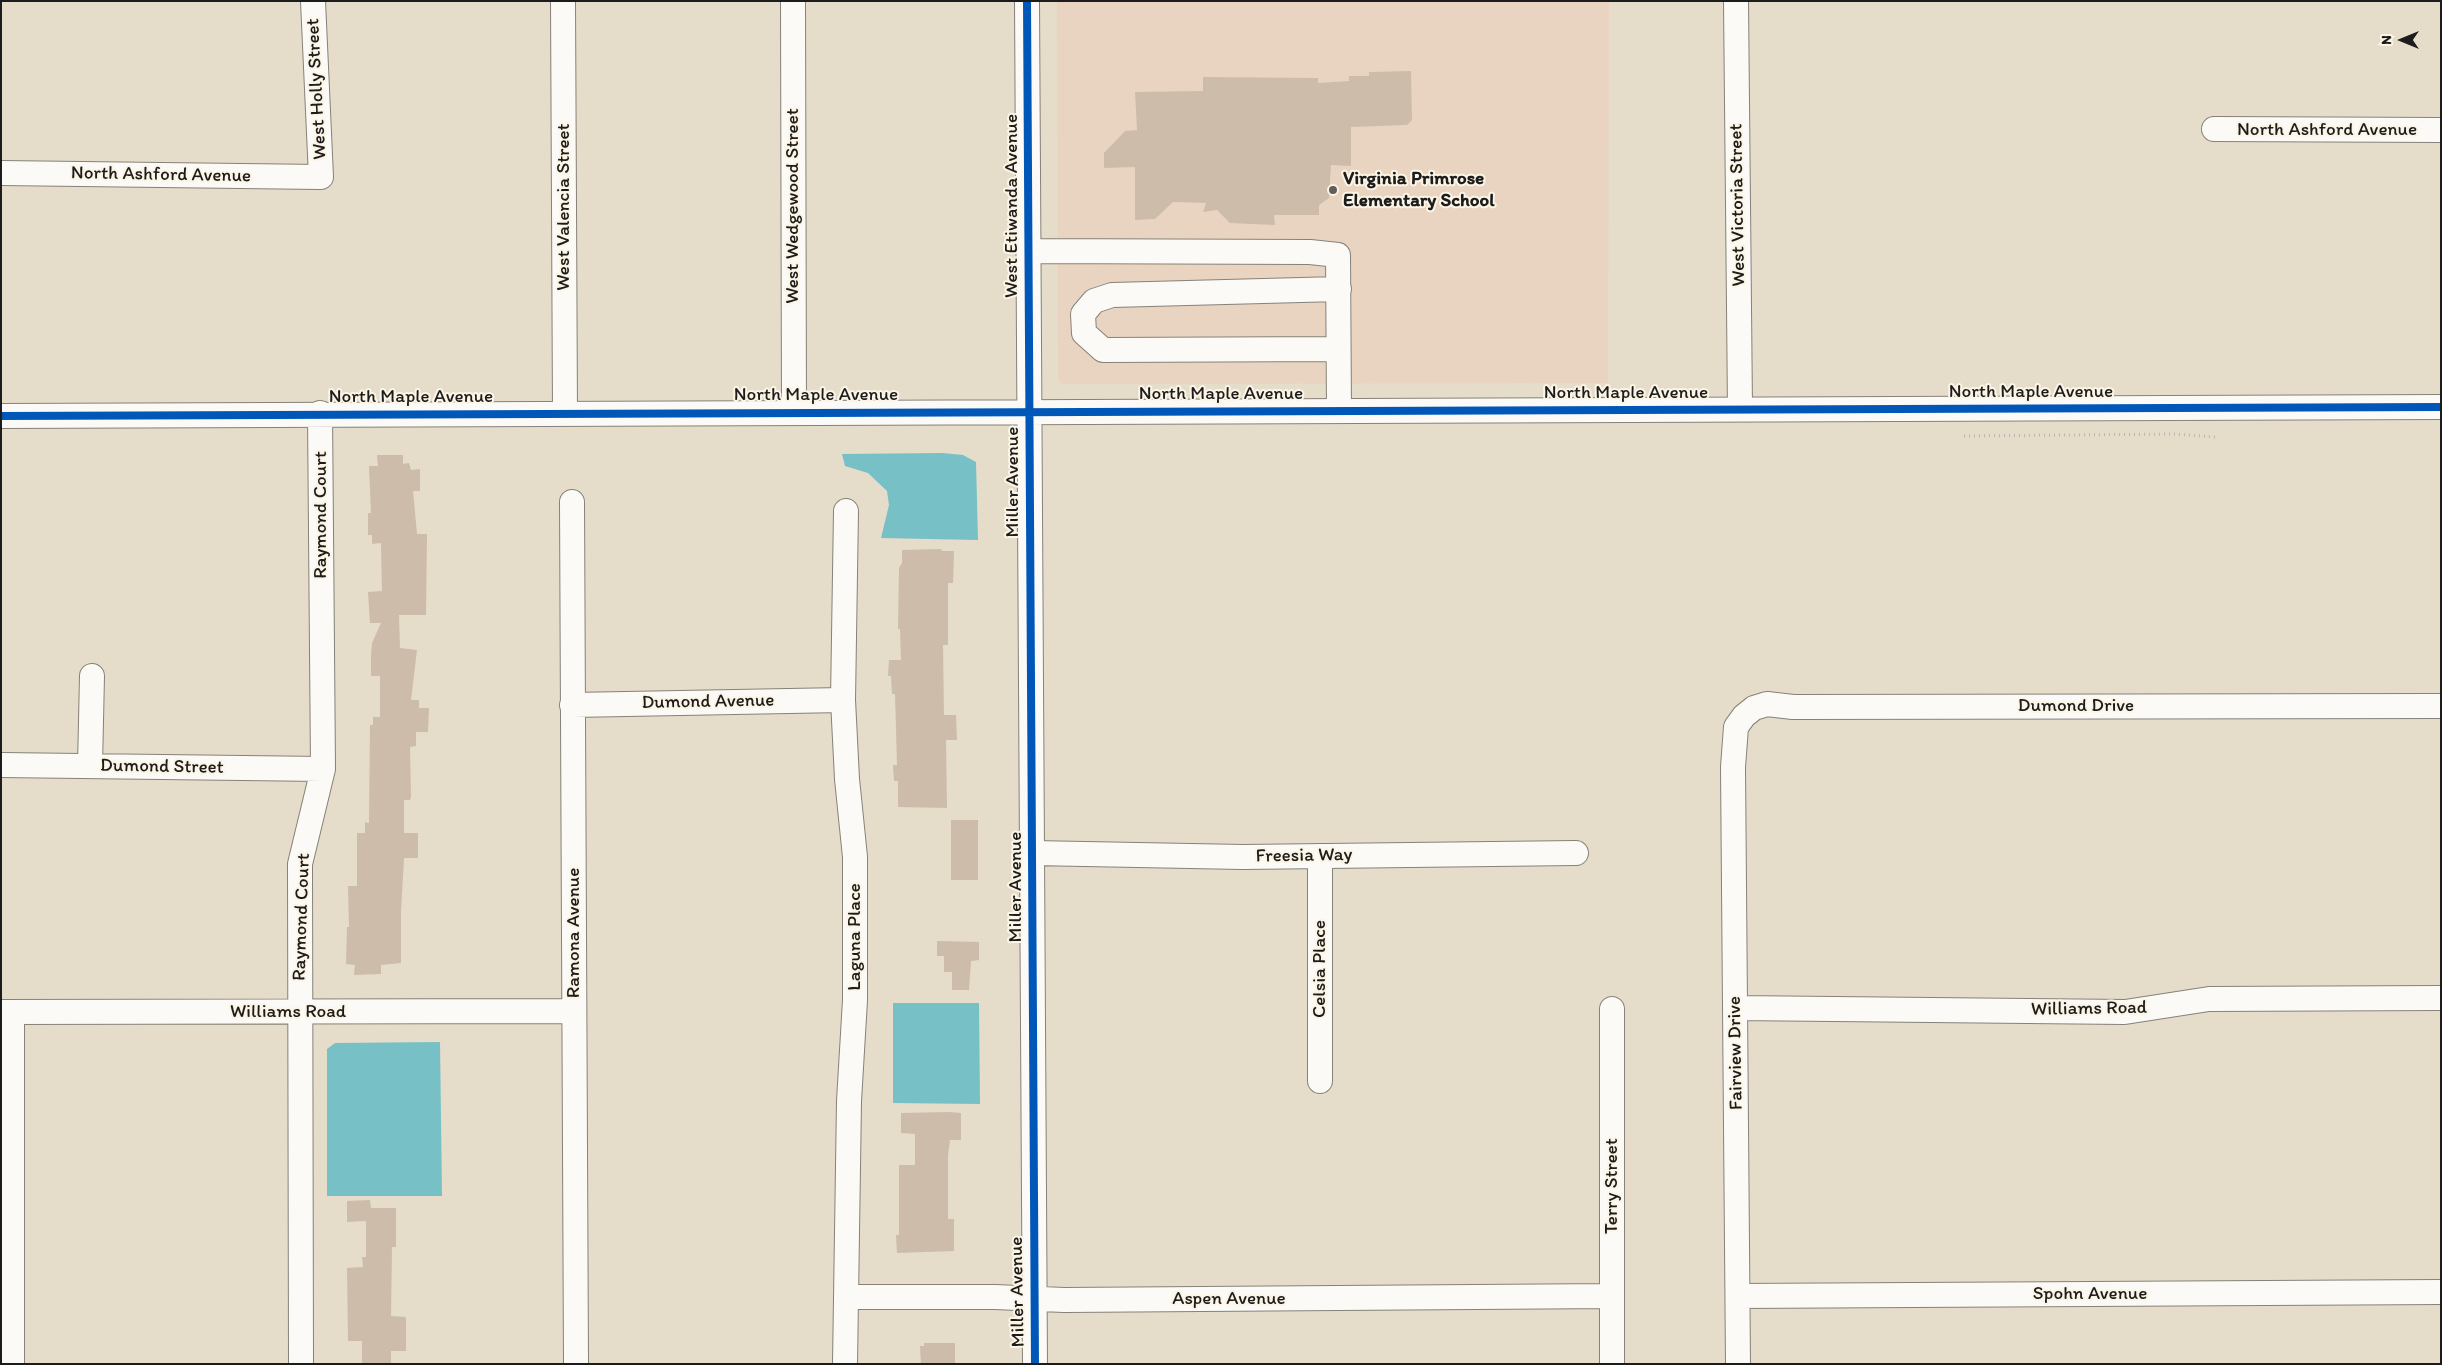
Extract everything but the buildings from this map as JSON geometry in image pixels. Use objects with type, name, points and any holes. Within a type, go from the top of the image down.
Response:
[{"type":"street","name":"West Holly Street","points":[[312,1],[322,177]]},
{"type":"street","name":"West Valencia Street","points":[[563,1],[565,412]]},
{"type":"street","name":"West Wedgewood Street","points":[[793,1],[794,411]]},
{"type":"street","name":"West Etiwanda Avenue","points":[[1028,1],[1029,410]]},
{"type":"street","name":"West Victoria Street","points":[[1736,1],[1740,409]]},
{"type":"street","name":"North Ashford Avenue","points":[[2214,129],[2441,130]]},
{"type":"street","name":"North Ashford Avenue","points":[[1,173],[322,177]]},
{"type":"street","points":[[1028,251],[1300,252],[1338,255],[1337,349],[1339,410]]},
{"type":"street","points":[[1337,349],[1103,350],[1084,333],[1083,314],[1094,301],[1112,295],[1339,289]]},
{"type":"street","name":"North Maple Avenue","points":[[1,416],[1029,410],[2441,407]]},
{"type":"street","name":"Miller Avenue","points":[[1029,410],[1035,1362]]},
{"type":"street","name":"Raymond Court","points":[[301,1364],[300,864],[323,769],[320,413]]},
{"type":"street","name":"Ramona Avenue","points":[[572,502],[576,1364]]},
{"type":"street","name":"Laguna Place","points":[[845,1364],[849,1101],[855,1000],[855,857],[847,779],[843,700],[846,511]]},
{"type":"street","points":[[90,766],[92,676]]},
{"type":"street","name":"Dumond Avenue","points":[[572,705],[843,700]]},
{"type":"street","name":"Dumond Drive","points":[[1734,742],[1736,727],[1744,716],[1754,708],[1767,704],[1793,707],[2441,706]]},
{"type":"street","name":"Fairview Drive","points":[[1734,742],[1738,1364]]},
{"type":"street","name":"Dumond Street","points":[[1,764],[323,769]]},
{"type":"street","name":"Freesia Way","points":[[1032,853],[1243,857],[1576,853]]},
{"type":"street","name":"Celsia Place","points":[[1320,856],[1320,1081]]},
{"type":"street","name":"Williams Road","points":[[1736,1008],[2125,1012],[2209,999],[2441,998]]},
{"type":"street","name":"Terry Street","points":[[1612,1009],[1612,1364]]},
{"type":"street","name":"Williams Road","points":[[7,1012],[574,1011]]},
{"type":"street","points":[[7,1012],[12,1364]]},
{"type":"street","name":"Spohn Avenue","points":[[1738,1296],[2441,1292]]},
{"type":"street","name":"Aspen Avenue","points":[[846,1297],[995,1296],[1034,1299],[1612,1296]]},
{"type":"path","points":[[1964,436],[2174,434],[2215,437]]},
{"type":"shaded area","name":"Virginia Primrose Elementary School","points":[[1057,1],[1609,1],[1608,383],[1062,384],[1058,378]]},
{"type":"water","points":[[942,453],[963,455],[976,462],[978,540],[881,538],[889,505],[887,491],[868,473],[845,466],[842,454]]},
{"type":"water","points":[[893,1003],[979,1003],[980,1104],[893,1103]]},
{"type":"water","points":[[440,1042],[442,1196],[327,1196],[327,1049],[335,1043]]},
{"type":"cycle path","points":[[1027,1],[1035,1364]]},
{"type":"cycle path","points":[[1,416],[2441,407]]},
{"type":"place","name":"Virginia Primrose Elementary School","points":[[1333,190]]}]
